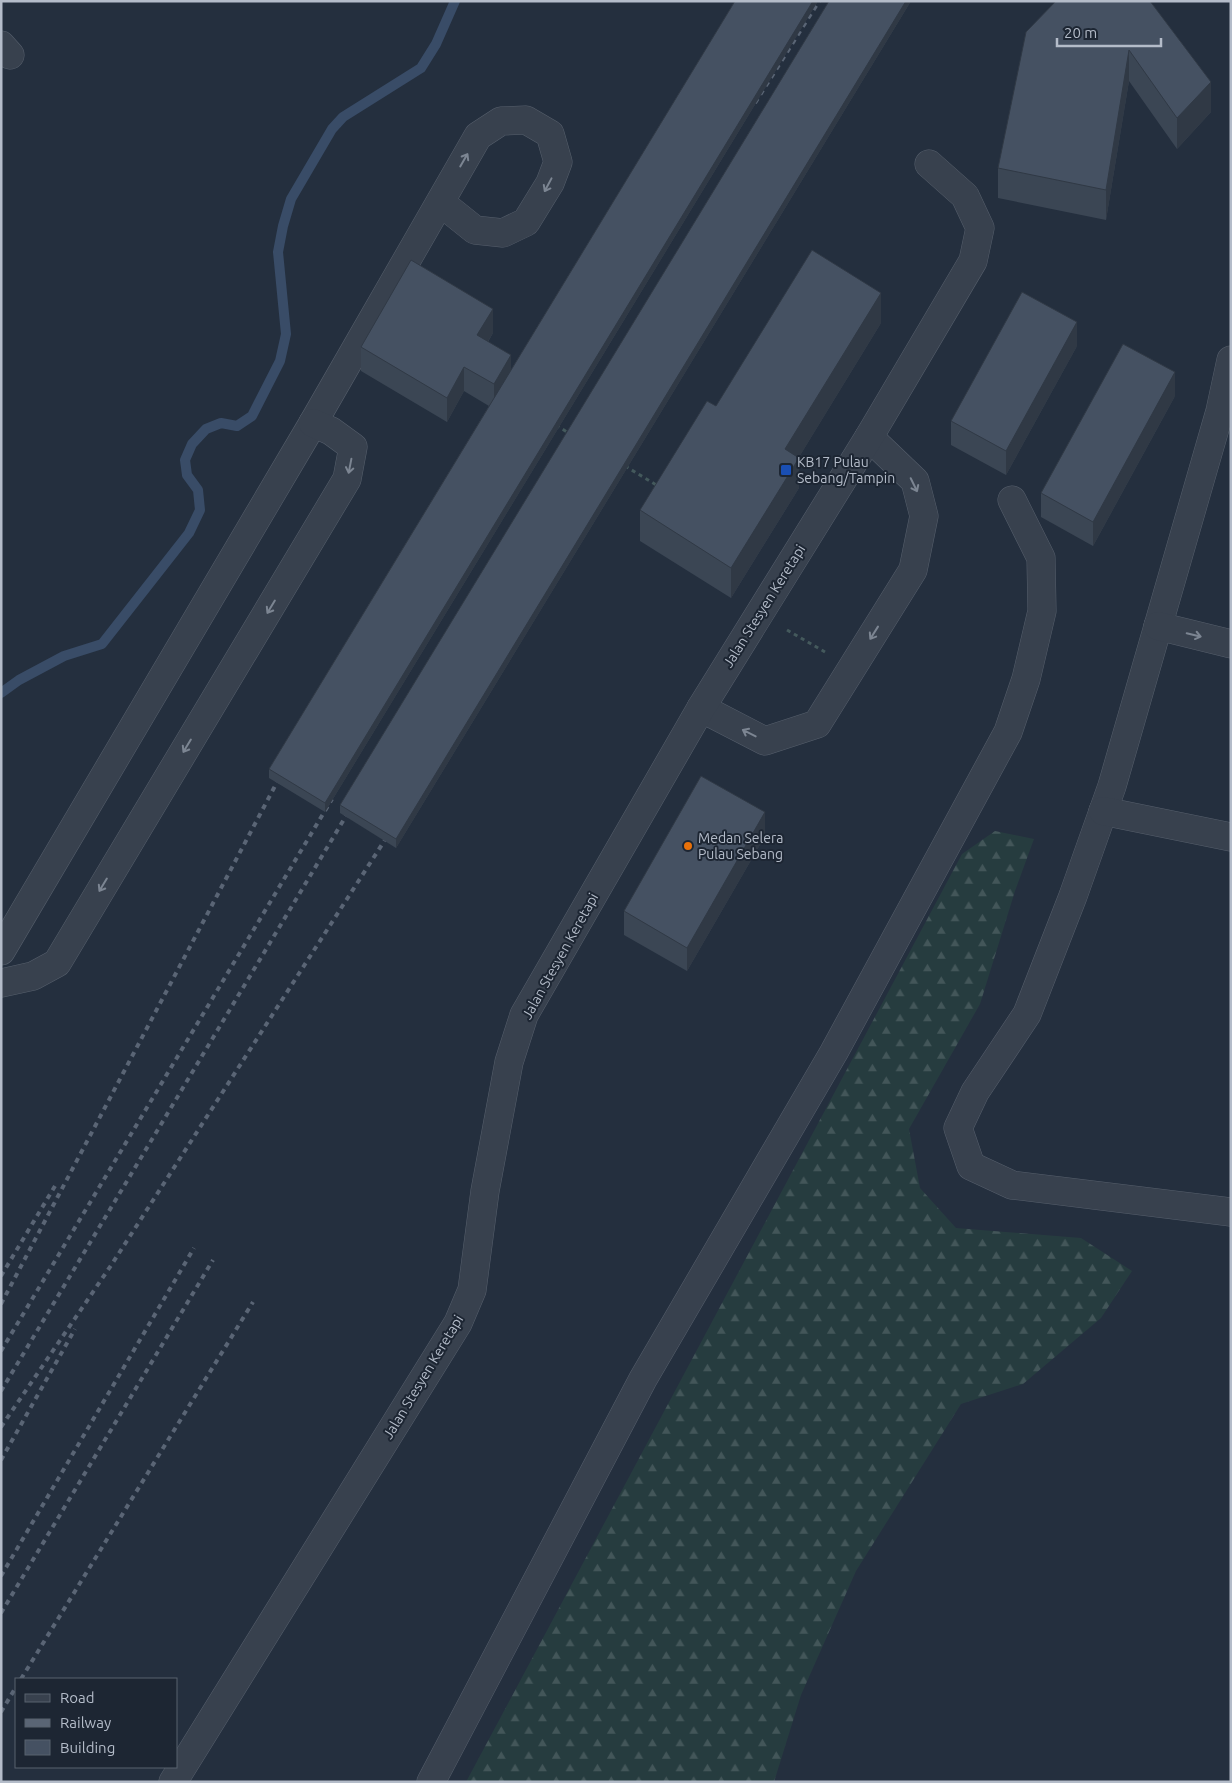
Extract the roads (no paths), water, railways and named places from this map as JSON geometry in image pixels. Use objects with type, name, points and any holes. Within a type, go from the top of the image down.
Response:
[{"type":"street","points":[[1,951],[313,423],[440,202],[478,136],[501,121],[526,120],[550,134],[558,162],[550,183],[526,222],[502,233],[474,230],[440,202]]},
{"type":"street","name":"Jalan Stesyen Keretapi","points":[[173,1782],[458,1322],[472,1290],[484,1191],[509,1062],[524,1015],[701,708],[869,437],[973,261],[980,228],[965,196],[929,164]]},
{"type":"street","points":[[1231,360],[1220,411],[1112,786],[1073,896],[1027,1014],[975,1092],[958,1128],[971,1166],[1012,1184],[1231,1212]]},
{"type":"street","points":[[1,983],[33,976],[57,963],[347,479],[354,447],[331,431],[313,423]]},
{"type":"street","points":[[701,708],[765,741],[817,724],[913,570],[924,516],[914,481],[869,437]]},
{"type":"street","points":[[431,1782],[643,1379],[834,1052],[1008,732],[1026,679],[1042,611],[1041,558],[1012,500]]},
{"type":"street","points":[[1158,626],[1231,644]]},
{"type":"street","points":[[1103,811],[1231,837]]},
{"type":"waterway","points":[[1,693],[19,680],[64,656],[102,644],[189,533],[200,510],[198,490],[187,475],[185,460],[192,444],[206,429],[221,423],[237,426],[252,416],[280,361],[286,334],[278,252],[291,199],[332,129],[343,117],[421,68],[436,44],[455,1]]},
{"type":"railway","points":[[755,103],[819,1]]},
{"type":"railway","points":[[1,1304],[284,769]]},
{"type":"railway","points":[[1,1351],[332,799]]},
{"type":"railway","points":[[1,1391],[352,806]]},
{"type":"railway","points":[[1,1427],[112,1264],[392,829]]},
{"type":"railway","points":[[1,1276],[55,1186]]},
{"type":"railway","points":[[1,1576],[194,1248]]},
{"type":"railway","points":[[1,1613],[213,1260]]},
{"type":"railway","points":[[22,1678],[253,1302]]},
{"type":"railway","points":[[1,1460],[75,1329]]},
{"type":"railway","points":[[1,1712],[15,1689]]},
{"type":"place","name":"KB17 Pulau Sebang/Tampin","points":[[786,470]]},
{"type":"place","name":"Medan Selera Pulau Sebang","points":[[688,846]]}]
